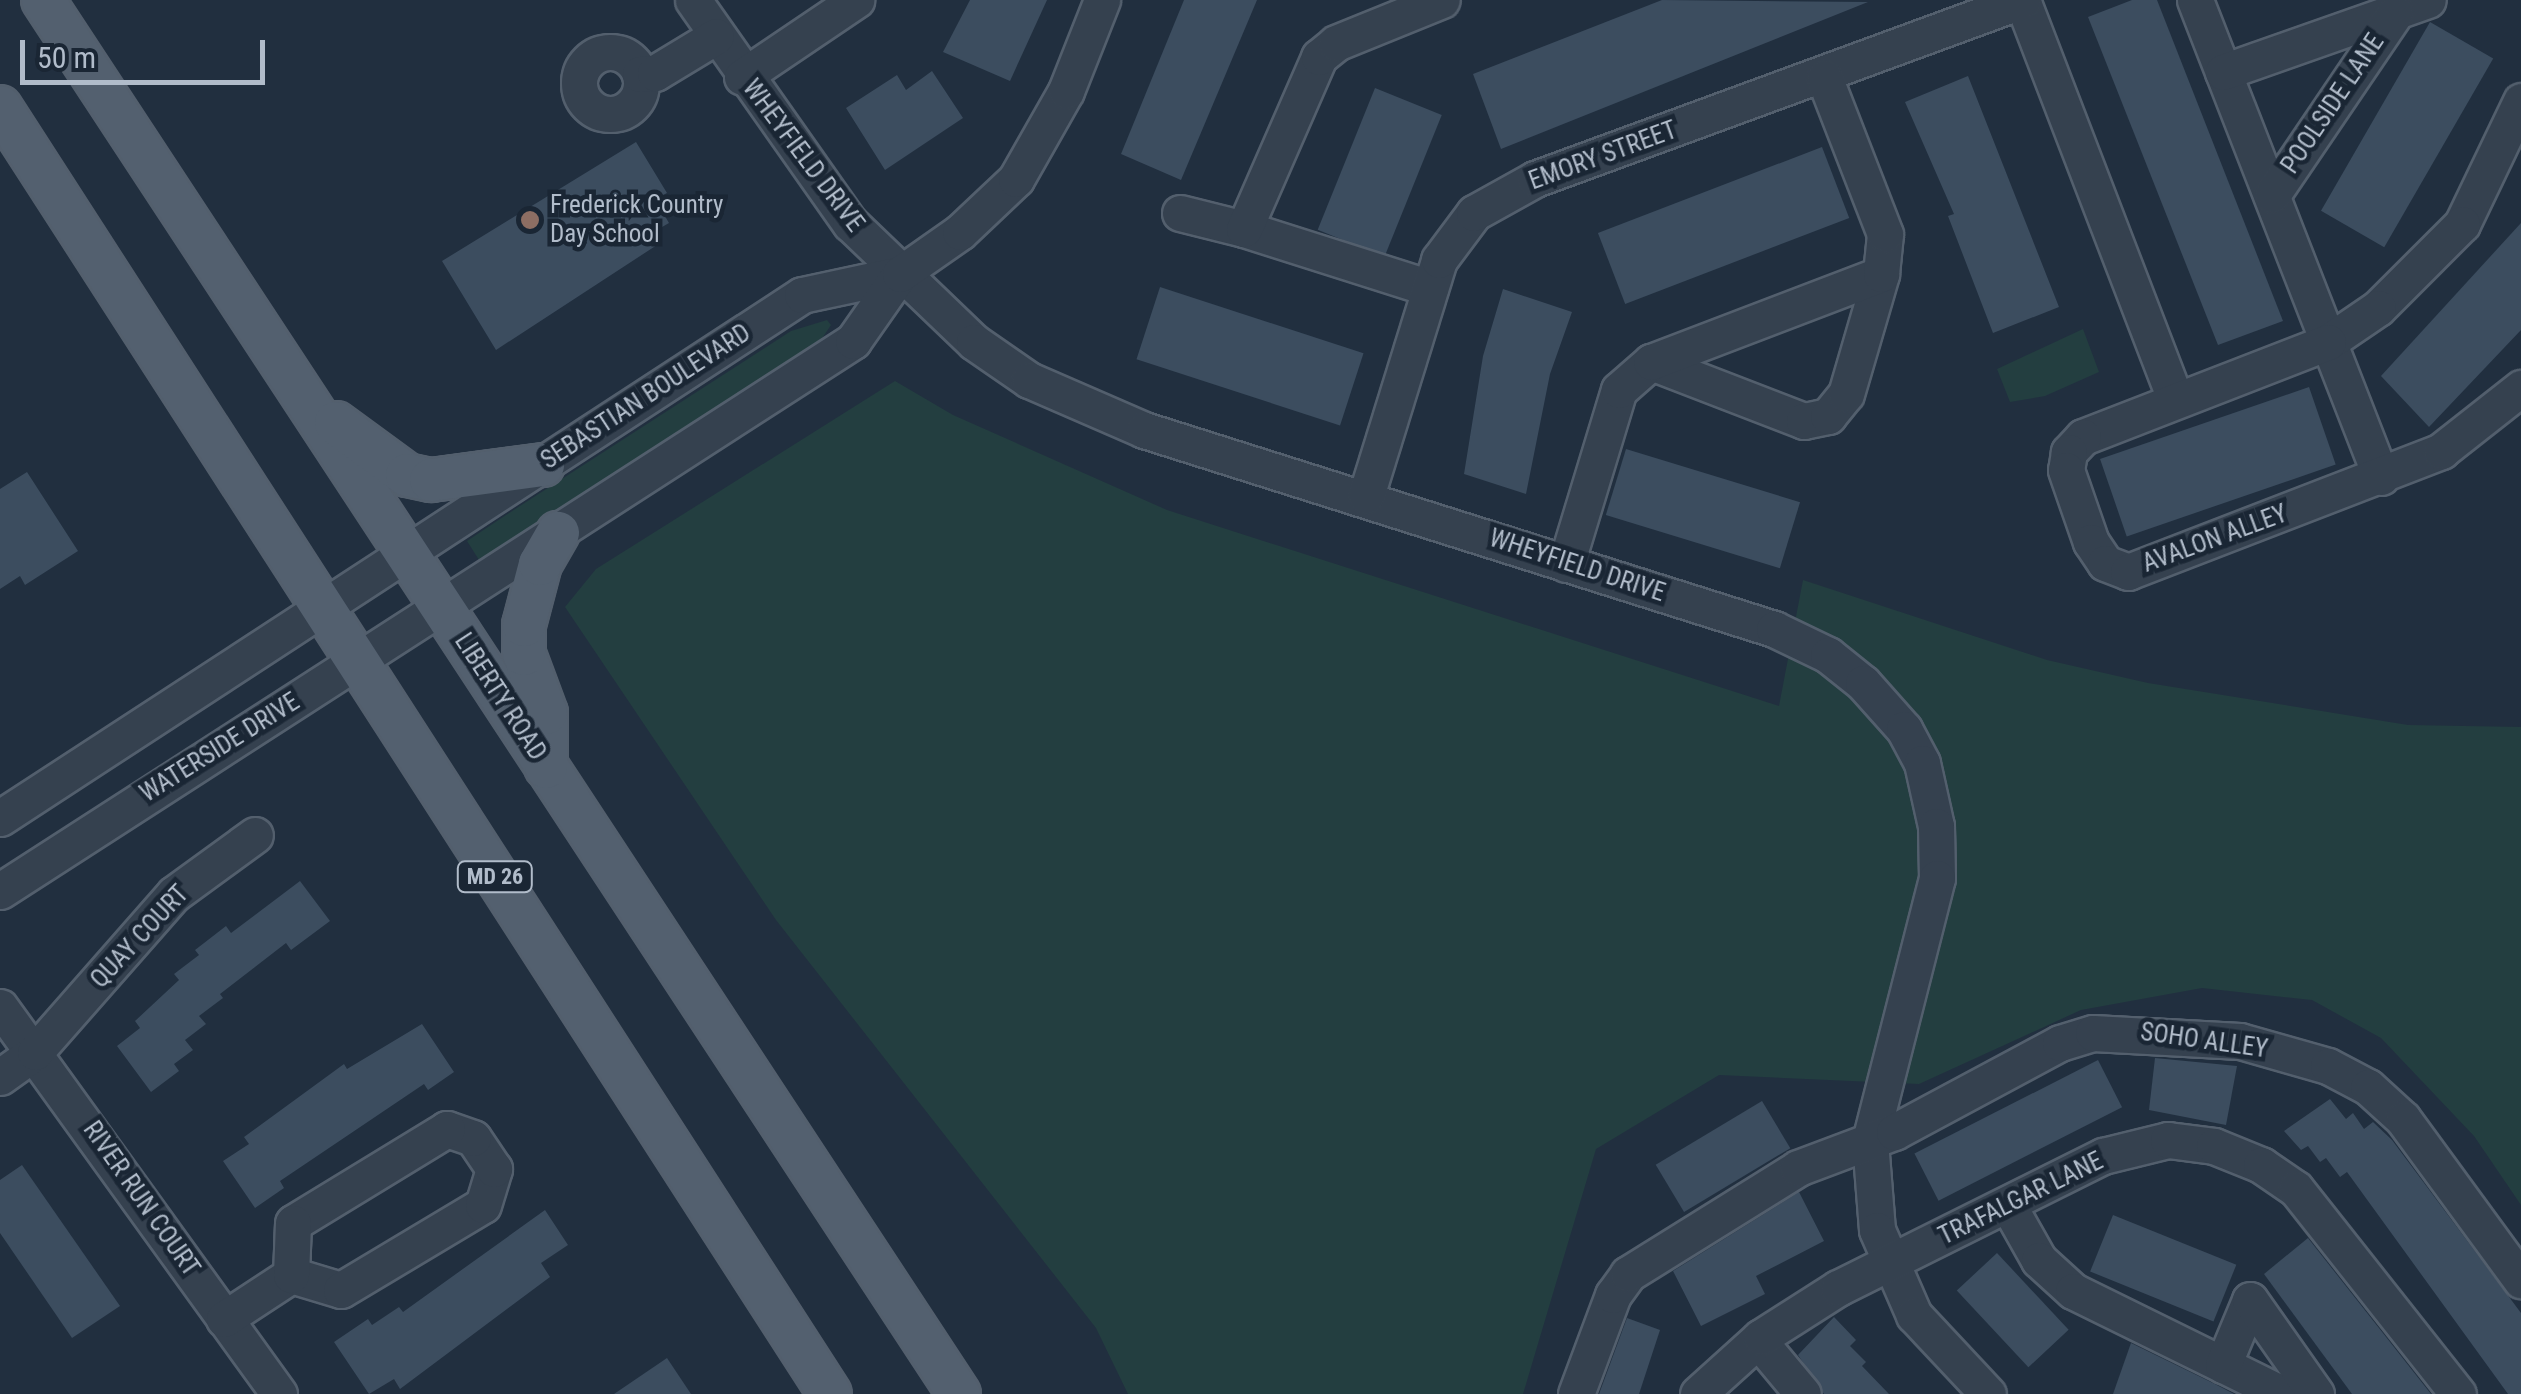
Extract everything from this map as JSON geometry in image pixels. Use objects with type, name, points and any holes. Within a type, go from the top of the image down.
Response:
[{"type":"main road","name":"LIBERTY ROAD","points":[[43,0],[959,1394]]},
{"type":"main road","name":"MD 26","points":[[0,107],[830,1394]]},
{"type":"main road","points":[[308,401],[408,475],[473,478],[543,465]]},
{"type":"main road","points":[[546,768],[546,713],[524,654],[524,626],[540,564],[558,533]]},
{"type":"street","name":"WHEYFIELD DRIVE","points":[[693,0],[742,77],[850,223],[974,342],[1029,380],[1144,430],[1366,496],[1774,629],[1828,656],[1904,729],[1922,764],[1936,826],[1936,878],[1870,1141],[1877,1230],[1923,1328],[1988,1394]]},
{"type":"street","points":[[742,77],[856,0]]},
{"type":"street","name":"SEBASTIAN BOULEVARD","points":[[442,608],[854,340],[900,274],[960,232],[1016,179],[1066,91],[1102,0]]},
{"type":"street","points":[[1244,229],[1319,57],[1336,43],[1442,0]]},
{"type":"street","points":[[2023,0],[2174,400],[2328,342],[2378,308],[2462,224],[2521,102]]},
{"type":"street","name":"EMORY STREET","points":[[1366,496],[1440,260],[1474,213],[1502,194],[2023,0]]},
{"type":"street","points":[[2195,0],[2380,477],[2440,452],[2521,388]]},
{"type":"street","points":[[2223,72],[2411,6]]},
{"type":"street","name":"POOLSIDE LANE","points":[[2272,195],[2411,6]]},
{"type":"street","points":[[640,74],[656,72],[716,36]]},
{"type":"street","points":[[1651,362],[1804,421],[1828,416],[1846,394],[1881,274],[1885,234],[1824,77]]},
{"type":"street","points":[[1180,213],[1244,229],[1430,288]]},
{"type":"street","name":"SEBASTIAN BOULEVARD","points":[[407,554],[802,295],[900,274]]},
{"type":"street","points":[[1566,564],[1619,390],[1651,362],[1881,274]]},
{"type":"street","name":"AVALON ALLEY","points":[[2174,400],[2083,437],[2069,452],[2066,470],[2104,563],[2128,572],[2380,477]]},
{"type":"street","points":[[0,818],[407,554]]},
{"type":"street","name":"WATERSIDE DRIVE","points":[[0,892],[442,608]]},
{"type":"street","name":"QUAY COURT","points":[[0,1077],[35,1052],[174,894],[255,835]]},
{"type":"street","name":"RIVER RUN COURT","points":[[0,1007],[278,1394]]},
{"type":"street","name":"SOHO ALLEY","points":[[1576,1394],[1613,1295],[1628,1274],[1798,1168],[1870,1141],[1966,1097],[2060,1044],[2093,1033],[2240,1040],[2328,1066],[2368,1087],[2403,1119],[2521,1280]]},
{"type":"street","points":[[224,1319],[292,1275],[341,1290],[483,1205],[494,1168],[473,1138],[447,1129],[294,1223],[292,1275]]},
{"type":"street","name":"TRAFALGAR LANE","points":[[1698,1394],[1758,1340],[1838,1288],[2104,1156],[2168,1140],[2214,1146],[2261,1164],[2296,1189],[2458,1394]]},
{"type":"street","points":[[2008,1206],[2039,1260],[2073,1292],[2282,1394]]},
{"type":"street","points":[[2223,1364],[2250,1300],[2316,1394]]},
{"type":"street","points":[[1758,1340],[1802,1394]]},
{"type":"green space","points":[[827,320],[831,325],[817,346],[479,560],[467,541],[791,331]]},
{"type":"green space","points":[[2083,329],[2099,372],[2045,396],[2010,402],[1997,369]]},
{"type":"green space","points":[[895,381],[953,415],[1167,510],[1779,706],[1803,580],[2047,660],[2148,683],[2408,725],[2521,727],[2521,1205],[2474,1136],[2381,1038],[2312,1000],[2202,988],[2081,1010],[1919,1084],[1719,1075],[1596,1149],[1523,1394],[1128,1394],[1096,1328],[776,920],[565,607],[596,569]]},
{"type":"building","points":[[970,0],[1047,0],[1010,81],[943,52]]},
{"type":"building","points":[[1184,0],[1257,0],[1181,180],[1121,154]]},
{"type":"building","points":[[1662,0],[1868,2],[1501,149],[1473,74]]},
{"type":"building","points":[[2132,0],[2157,0],[2283,321],[2218,345],[2088,17]]},
{"type":"building","points":[[2430,22],[2493,58],[2384,247],[2321,211]]},
{"type":"building","points":[[932,71],[963,118],[885,170],[846,108],[897,75],[906,90]]},
{"type":"building","points":[[1968,76],[2059,307],[1993,333],[1948,216],[1954,214],[1905,102]]},
{"type":"building","points":[[1375,88],[1442,115],[1384,257],[1318,230]]},
{"type":"building","points":[[636,142],[667,193],[655,199],[669,223],[650,234],[657,245],[496,350],[442,261]]},
{"type":"building","points":[[1822,147],[1849,218],[1625,304],[1598,233]]},
{"type":"building","points":[[2521,223],[2521,330],[2429,427],[2381,376]]},
{"type":"building","points":[[1160,287],[1364,353],[1340,425],[1137,359]]},
{"type":"building","points":[[1503,289],[1572,312],[1550,374],[1526,494],[1464,474],[1483,356]]},
{"type":"building","points":[[2309,387],[2336,465],[2127,536],[2100,459]]},
{"type":"building","points":[[1626,449],[1800,502],[1780,568],[1606,515]]},
{"type":"building","points":[[27,472],[78,551],[25,585],[20,576],[0,589],[0,489]]},
{"type":"building","points":[[300,881],[330,921],[291,950],[286,943],[220,994],[223,998],[199,1016],[206,1024],[185,1040],[193,1050],[174,1064],[179,1071],[151,1092],[117,1046],[140,1028],[135,1021],[179,980],[174,974],[199,955],[195,950],[226,926],[231,933]]},
{"type":"building","points":[[422,1024],[454,1072],[428,1090],[424,1084],[280,1181],[284,1188],[255,1208],[223,1161],[249,1144],[244,1137],[344,1064],[347,1069]]},
{"type":"building","points":[[2155,1058],[2237,1066],[2226,1125],[2149,1110]]},
{"type":"building","points":[[2098,1060],[2122,1107],[1939,1201],[1914,1154]]},
{"type":"building","points":[[2330,1099],[2346,1119],[2353,1113],[2364,1129],[2373,1122],[2392,1140],[2521,1313],[2521,1394],[2508,1394],[2347,1172],[2340,1177],[2326,1158],[2320,1162],[2308,1146],[2301,1150],[2284,1131]]},
{"type":"building","points":[[1762,1101],[1790,1148],[1684,1212],[1656,1165]]},
{"type":"building","points":[[22,1165],[120,1306],[72,1338],[0,1233],[0,1180]]},
{"type":"building","points":[[1799,1192],[1824,1241],[1756,1276],[1765,1294],[1701,1326],[1673,1271]]},
{"type":"building","points":[[545,1210],[568,1245],[541,1263],[550,1277],[400,1389],[394,1379],[369,1394],[334,1342],[368,1319],[372,1325],[399,1307],[403,1312]]},
{"type":"building","points":[[2113,1215],[2236,1265],[2213,1321],[2090,1272]]},
{"type":"building","points":[[2308,1238],[2431,1394],[2352,1394],[2264,1274]]},
{"type":"building","points":[[1997,1253],[2069,1330],[2028,1367],[1957,1291]]},
{"type":"building","points":[[1834,1317],[1856,1340],[1850,1346],[1866,1362],[1862,1366],[1889,1394],[1824,1394],[1798,1355]]},
{"type":"building","points":[[1627,1318],[1660,1330],[1639,1394],[1599,1394]]},
{"type":"building","points":[[2131,1343],[2215,1384],[2234,1394],[2113,1394]]},
{"type":"building","points":[[667,1358],[691,1394],[614,1394]]},
{"type":"place","name":"Frederick Country Day School","points":[[530,220]]}]
